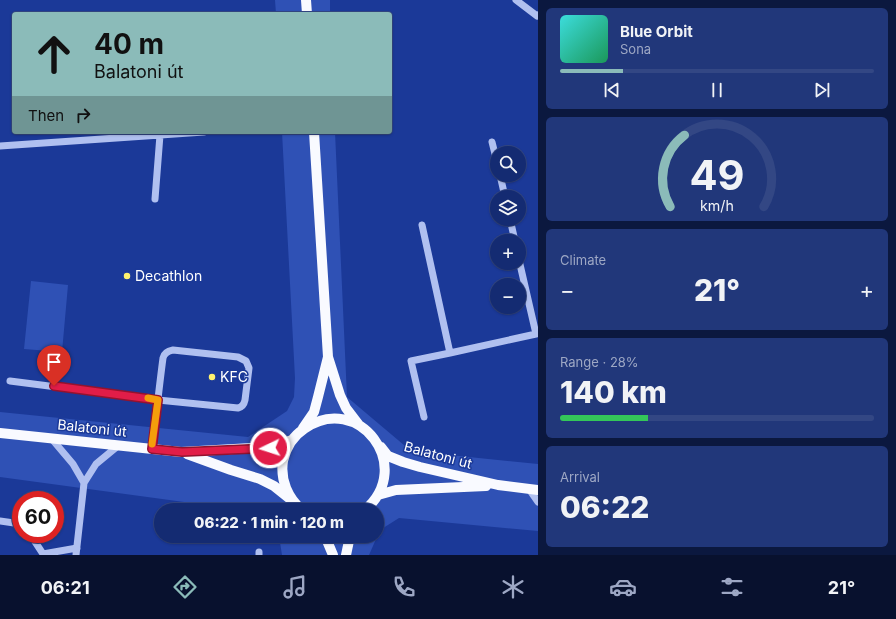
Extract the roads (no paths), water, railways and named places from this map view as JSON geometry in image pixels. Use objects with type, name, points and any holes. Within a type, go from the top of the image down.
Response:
[{"type":"main road","points":[[306,0],[307,12]]},
{"type":"main road","points":[[292,500],[286,488],[283,474],[284,456],[292,440],[314,412],[328,357],[314,134]]},
{"type":"main road","name":"Balatoni út","points":[[328,357],[340,395],[346,408],[359,425],[369,433],[388,456],[420,467],[498,486]]},
{"type":"main road","points":[[301,430],[317,422],[334,419],[359,425]]},
{"type":"main road","name":"Balatoni út","points":[[0,432],[182,452]]},
{"type":"main road","points":[[182,452],[270,448],[292,440]]},
{"type":"main road","points":[[372,503],[382,487],[385,469],[384,460],[377,443]]},
{"type":"main road","points":[[182,452],[260,479],[274,486],[295,503]]},
{"type":"main road","name":"Balatoni út","points":[[378,495],[396,490],[498,486],[533,489]]},
{"type":"main road","points":[[328,543],[333,555]]},
{"type":"main road","points":[[346,555],[349,543]]},
{"type":"lane","points":[[516,0],[537,16],[538,15]]},
{"type":"lane","points":[[0,146],[175,134]]},
{"type":"lane","points":[[155,199],[160,135]]},
{"type":"lane","points":[[492,142],[493,146]]},
{"type":"lane","points":[[422,225],[450,352]]},
{"type":"lane","points":[[424,417],[411,361],[537,334],[521,270]]},
{"type":"lane","points":[[10,381],[158,400],[238,408],[244,404],[245,400],[249,368],[246,361],[238,357],[173,350],[163,355],[163,358],[158,400],[152,449]]},
{"type":"lane","points":[[51,438],[73,464],[84,482]]},
{"type":"lane","points":[[35,543],[42,554],[77,552],[84,482],[96,464],[119,445]]},
{"type":"lane","points":[[533,489],[538,502]]},
{"type":"lane","points":[[0,521],[12,523]]},
{"type":"place","name":"Decathlon","points":[[127,276]]},
{"type":"place","name":"KFC","points":[[212,377]]}]
